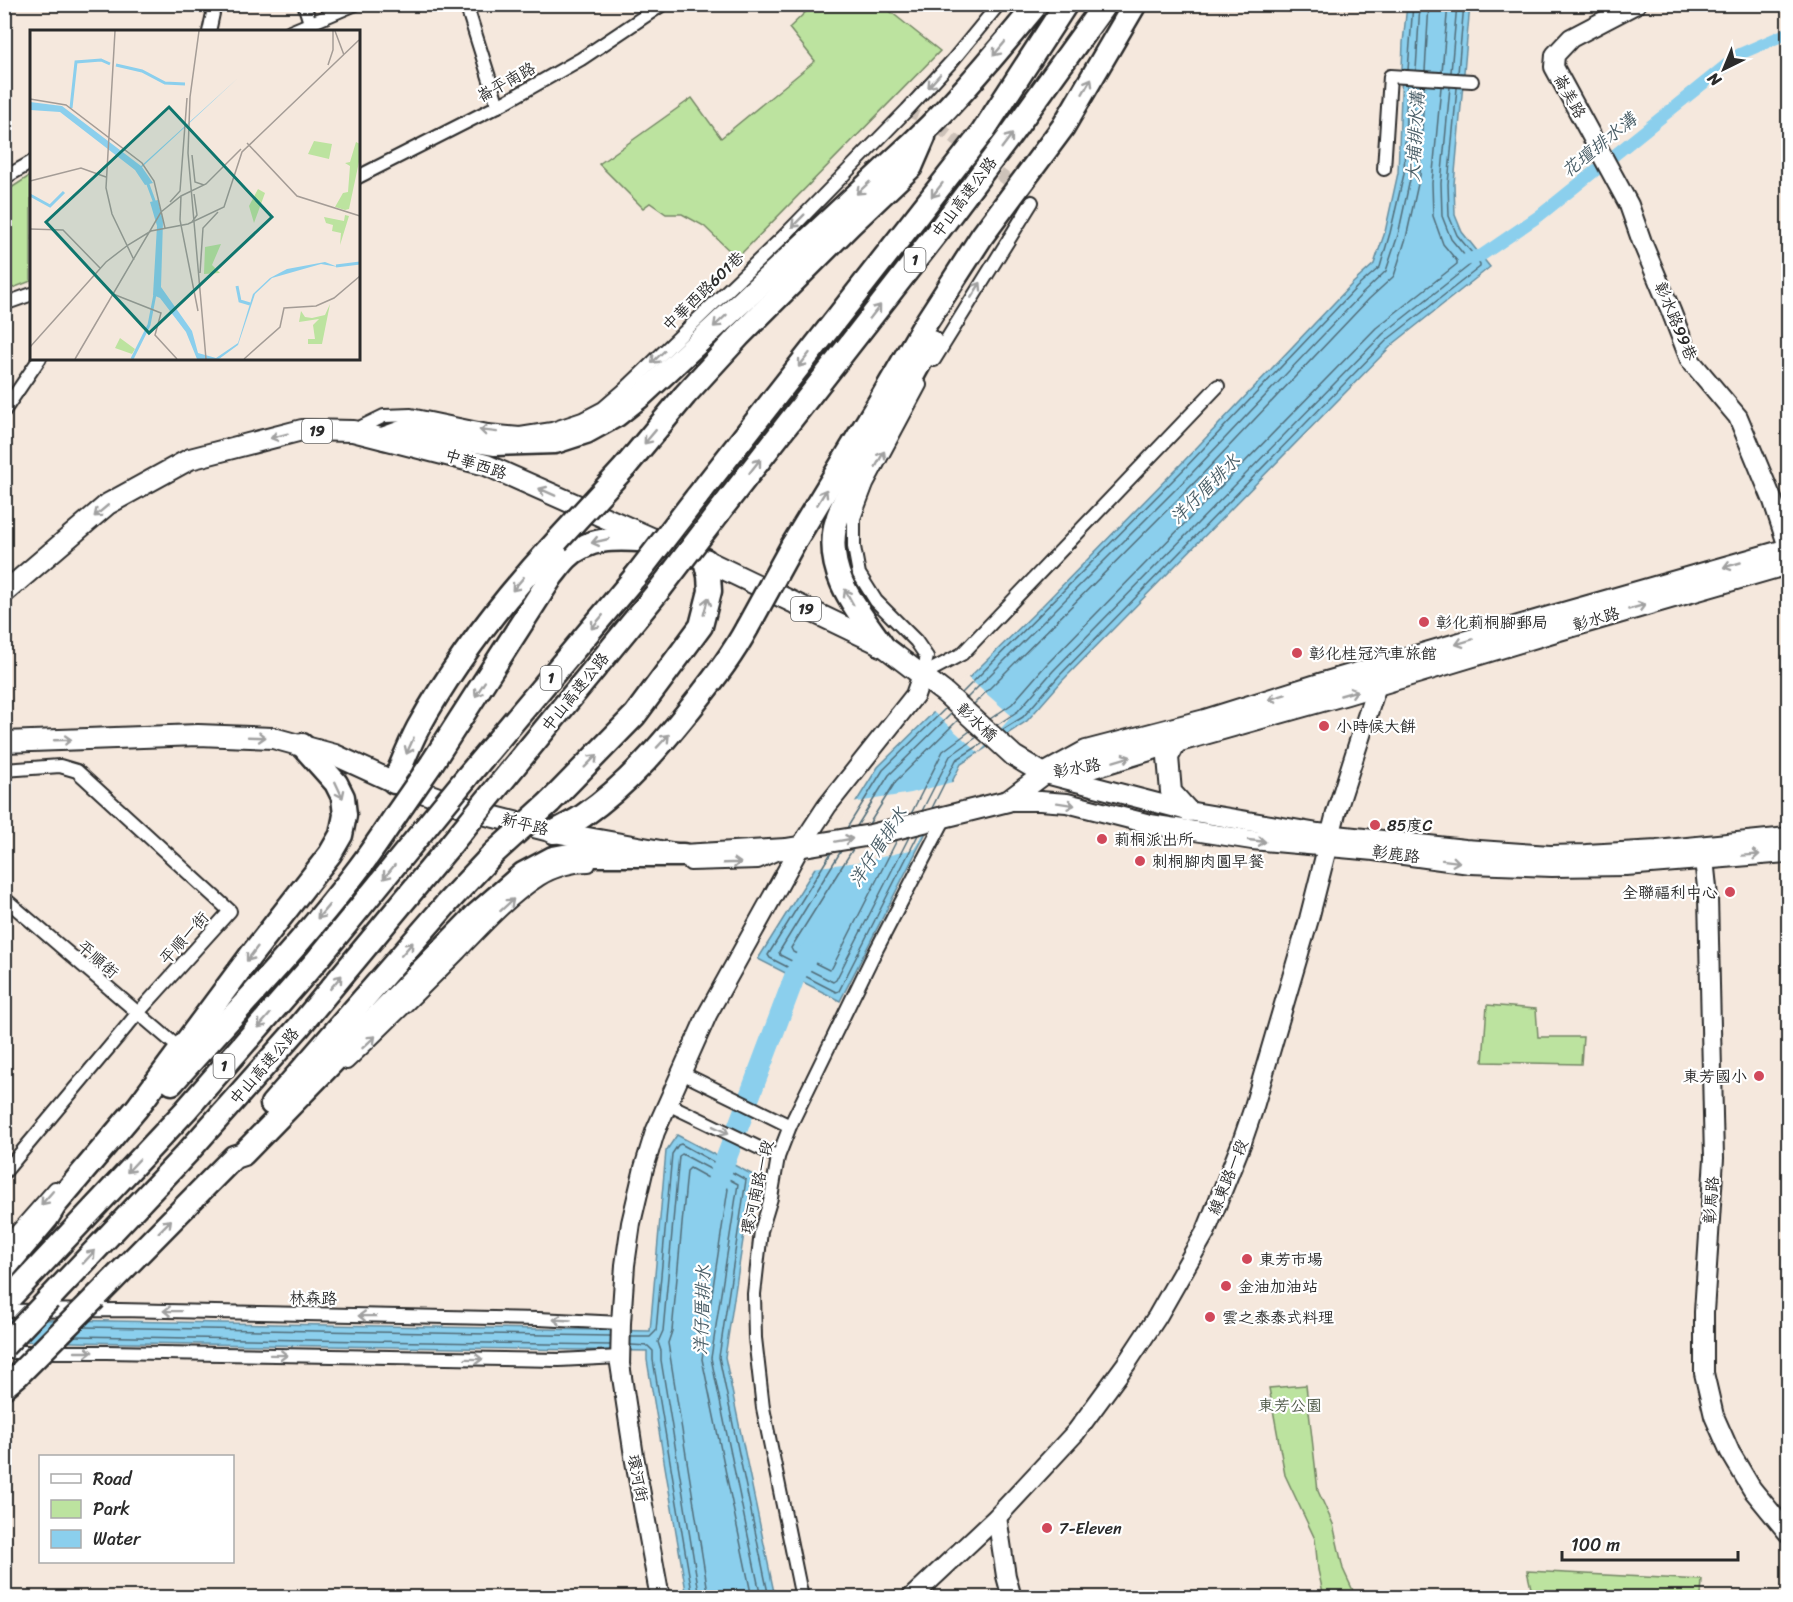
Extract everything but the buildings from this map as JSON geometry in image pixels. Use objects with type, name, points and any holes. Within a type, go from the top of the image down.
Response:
[{"type":"highway","points":[[385,438],[407,430],[494,444],[555,442],[586,432],[617,415],[642,395],[927,130],[984,68],[1037,4]]},
{"type":"highway","name":"中山高速公路","points":[[7,1304],[194,1101],[317,960],[466,778],[635,578],[982,134],[1066,4]]},
{"type":"highway","name":"中山高速公路","points":[[4,1346],[187,1153],[299,1027],[452,843],[660,589],[988,165],[1105,4]]},
{"type":"highway","points":[[882,645],[839,579],[833,557],[835,526],[845,500],[942,323],[1036,175],[1135,4]]},
{"type":"highway","points":[[554,832],[590,811],[644,763],[675,729],[736,648],[792,546],[922,329],[982,236],[1063,127]]},
{"type":"highway","points":[[394,782],[417,730],[451,671],[519,582],[625,467],[685,395],[739,336],[911,167],[927,130]]},
{"type":"highway","points":[[47,1218],[59,1212],[266,979],[359,868],[432,763],[552,576],[568,557],[586,545],[607,539],[658,541]]},
{"type":"highway","points":[[234,1157],[235,1146],[448,902],[494,853],[550,802],[635,715],[701,626],[710,591],[705,560]]},
{"type":"highway","points":[[4,1269],[137,1108],[330,854],[341,835],[345,815],[343,797],[336,783],[302,745]]},
{"type":"highway","points":[[11,1381],[234,1157],[243,1154],[476,915],[523,874],[554,858],[569,855],[683,855]]},
{"type":"main road","name":"中華西路","points":[[4,593],[108,504],[190,459],[302,430],[353,431],[486,465],[705,560],[882,645],[945,693]]},
{"type":"main road","name":"彰水路","points":[[1044,774],[1091,768],[1378,676],[1558,614],[1788,548]]},
{"type":"main road","name":"彰水路","points":[[1044,774],[1086,751],[1205,720],[1323,683],[1378,676],[1556,631],[1788,564]]},
{"type":"main road","name":"彰水橋","points":[[945,693],[1009,751],[1044,774]]},
{"type":"main road","name":"新平路","points":[[4,742],[198,735],[273,738],[335,755],[394,782],[483,814],[554,832],[683,855],[793,848],[871,835],[1008,801],[1044,774]]},
{"type":"main road","points":[[1176,742],[1168,757],[1171,792],[1188,811]]},
{"type":"street","points":[[209,30],[215,4]]},
{"type":"street","points":[[304,4],[312,27],[356,4]]},
{"type":"street","points":[[466,4],[498,106]]},
{"type":"street","name":"崙平南路","points":[[360,176],[498,106],[582,59],[663,4]]},
{"type":"street","name":"中華西路601巷","points":[[353,431],[384,416],[411,415],[488,431],[520,434],[552,429],[582,419],[603,408],[783,237],[882,136],[953,60],[999,4]]},
{"type":"street","name":"崙美路","points":[[1604,157],[1554,67],[1554,59],[1559,49],[1571,38],[1636,4]]},
{"type":"street","points":[[1384,169],[1390,76],[1469,81]]},
{"type":"street","name":"彰水路99巷","points":[[1604,157],[1629,205],[1690,360],[1738,417],[1773,501],[1788,548]]},
{"type":"street","points":[[4,178],[30,163]]},
{"type":"street","points":[[922,675],[927,657],[916,641],[876,601],[859,573],[854,547],[854,518],[867,484],[942,344],[1032,202]]},
{"type":"street","points":[[4,304],[30,295]]},
{"type":"street","points":[[4,411],[39,360]]},
{"type":"street","points":[[922,675],[962,654],[1218,386]]},
{"type":"street","name":"環河街","points":[[660,1598],[634,1456],[620,1357],[625,1265],[631,1223],[644,1168],[655,1132],[711,1008],[793,848],[915,696],[922,675]]},
{"type":"street","name":"線東路一段","points":[[911,1598],[997,1517],[1057,1454],[1126,1364],[1206,1231],[1253,1110],[1309,919],[1336,813],[1378,676]]},
{"type":"street","name":"平順一街","points":[[4,770],[60,766],[77,771],[230,911],[137,1014],[4,1173]]},
{"type":"street","name":"彰鹿路","points":[[1044,774],[1188,811],[1330,840]]},
{"type":"street","name":"彰鹿路","points":[[1008,801],[1066,804],[1150,824],[1252,840],[1330,840],[1550,855],[1788,853]]},
{"type":"street","name":"環河南路一段","points":[[802,1598],[763,1408],[755,1338],[753,1294],[761,1231],[771,1198],[778,1157],[790,1126],[871,960],[946,816]]},
{"type":"street","name":"彰鹿路","points":[[1699,853],[1788,837]]},
{"type":"street","points":[[267,1142],[503,908],[543,877],[574,866],[585,865],[758,862],[793,848]]},
{"type":"street","name":"彰馬路","points":[[1699,853],[1708,897],[1714,1158],[1704,1312],[1704,1373],[1714,1416],[1730,1452],[1752,1489],[1788,1533]]},
{"type":"street","name":"平順街","points":[[6,904],[172,1042]]},
{"type":"street","points":[[4,1246],[116,1119],[163,1055]]},
{"type":"street","points":[[682,1073],[790,1126]]},
{"type":"street","points":[[668,1104],[778,1157]]},
{"type":"street","name":"林森路","points":[[7,1304],[119,1310],[526,1318],[621,1323]]},
{"type":"street","points":[[4,1352],[559,1360],[620,1357]]},
{"type":"street","points":[[997,1517],[1005,1576],[1012,1598]]},
{"type":"green space","points":[[813,5],[882,5],[940,51],[737,258],[704,226],[682,214],[666,214],[650,203],[643,208],[599,164],[692,98],[721,138],[815,61],[789,28]]},
{"type":"green space","points":[[30,176],[30,281],[5,291],[5,192]]},
{"type":"green space","points":[[1487,1005],[1536,1009],[1538,1037],[1583,1037],[1581,1064],[1483,1062]]},
{"type":"green space","name":"東芳公園","points":[[1306,1385],[1318,1491],[1333,1524],[1343,1569],[1356,1597],[1324,1597],[1315,1539],[1285,1475],[1269,1388]]},
{"type":"green space","points":[[1527,1571],[1702,1580],[1701,1597],[1533,1597]]},
{"type":"water","name":"大埔排水溝","points":[[1407,5],[1470,5],[1454,184],[1455,215],[1462,232],[1490,267],[1393,344],[1062,681],[1027,721],[961,764],[840,1001],[758,959],[878,767],[1042,606],[1353,283],[1374,264],[1385,232],[1398,173],[1403,43]]},
{"type":"water","points":[[677,1135],[753,1175],[725,1357],[775,1597],[687,1597],[647,1351],[5,1341],[5,1319],[650,1331],[666,1151]]},
{"type":"pier","points":[[966,676],[1012,716],[979,753],[931,710]]},
{"type":"pier","points":[[956,781],[914,849],[866,861],[811,868],[852,803],[911,793]]},
{"type":"waterway","name":"花壇排水溝","points":[[1466,260],[1482,255],[1539,216],[1740,54],[1788,33]]},
{"type":"waterway","name":"洋仔厝排水","points":[[715,1188],[796,973],[809,953]]},
{"type":"tunnel","points":[[907,110],[930,121],[971,152]]},
{"type":"tunnel","points":[[985,163],[1022,191],[1032,202]]},
{"type":"place","name":"彰化莿桐腳郵局","points":[[1424,622]]},
{"type":"place","name":"彰化桂冠汽車旅館","points":[[1297,653]]},
{"type":"place","name":"小時候大餅","points":[[1324,726]]},
{"type":"place","name":"85度C","points":[[1375,825]]},
{"type":"place","name":"莿桐派出所","points":[[1102,839]]},
{"type":"place","name":"刺桐腳肉圓早餐","points":[[1140,861]]},
{"type":"place","name":"全聯福利中心","points":[[1730,892]]},
{"type":"place","name":"東芳國小","points":[[1759,1076]]},
{"type":"place","name":"東芳市場","points":[[1247,1259]]},
{"type":"place","name":"金油加油站","points":[[1226,1286]]},
{"type":"place","name":"雲之泰泰式料理","points":[[1210,1317]]},
{"type":"place","name":"7-Eleven","points":[[1047,1528]]}]
